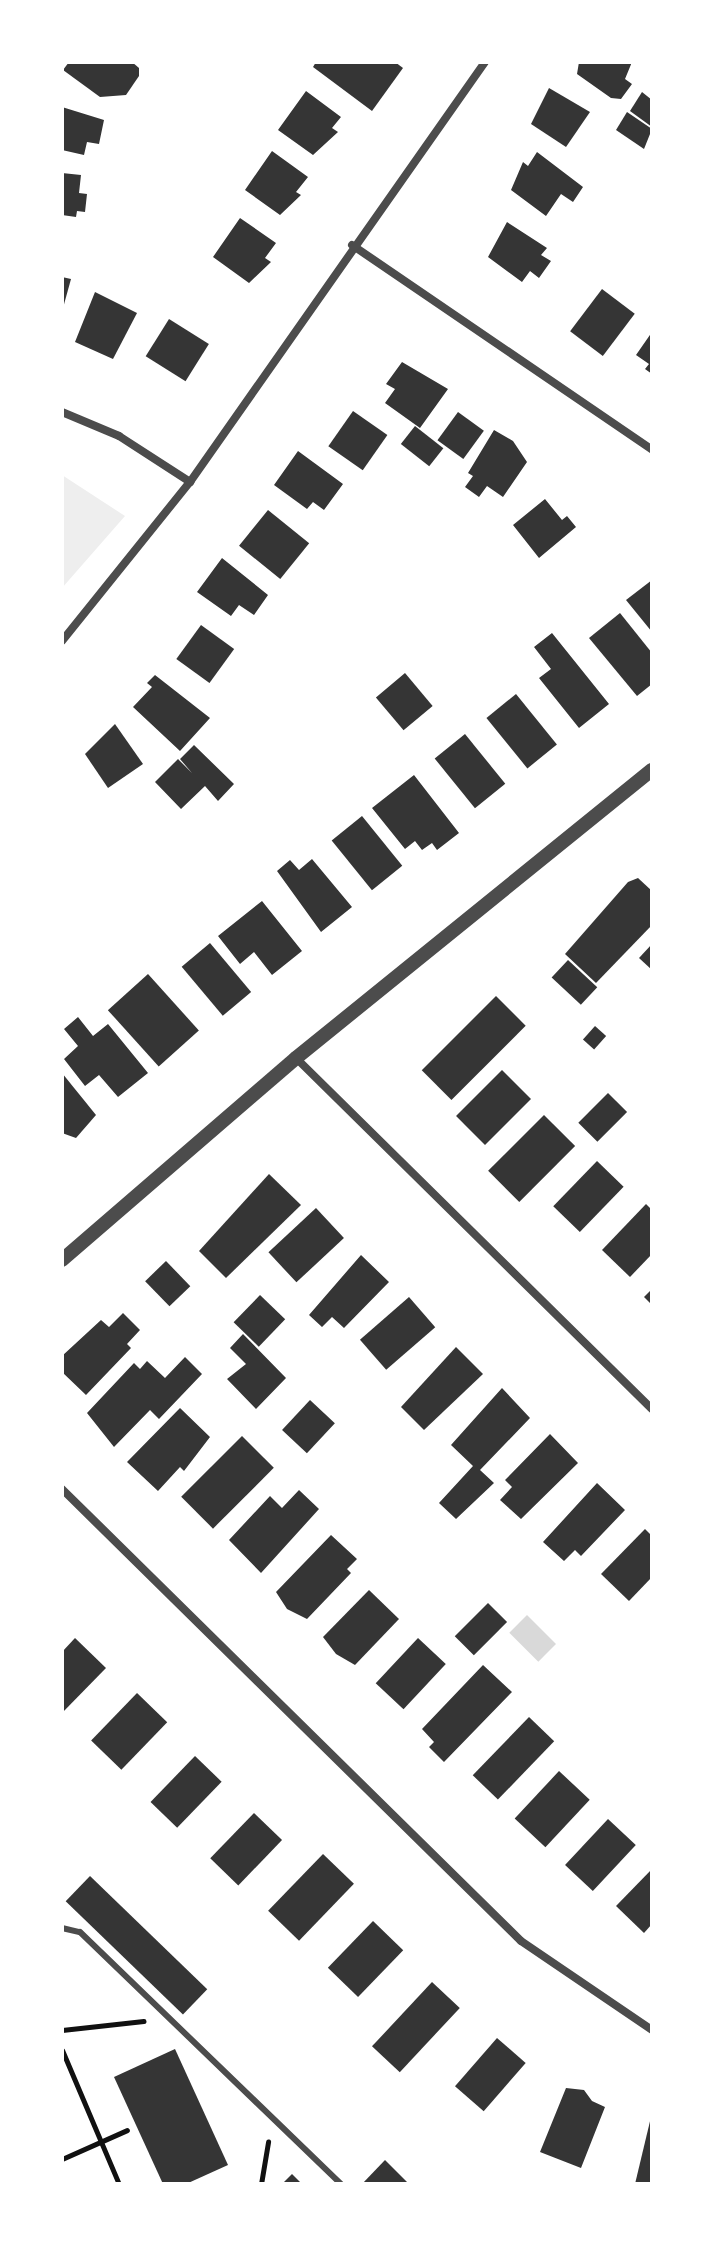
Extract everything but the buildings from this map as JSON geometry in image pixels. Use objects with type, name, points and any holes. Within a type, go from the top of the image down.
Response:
[{"type":"street","points":[[62,641],[190,482],[352,245],[485,62]]},
{"type":"street","points":[[352,245],[652,450]]},
{"type":"street","points":[[62,412],[119,436],[190,482]]},
{"type":"street","points":[[62,1260],[296,1058],[652,770]]},
{"type":"street","points":[[296,1058],[652,1409]]},
{"type":"street","points":[[62,1489],[509,1931],[652,2030]]},
{"type":"lane","points":[[62,1928],[80,1932],[341,2184]]},
{"type":"path","points":[[62,2030],[170,2018]]},
{"type":"path","points":[[62,2050],[119,2184]]},
{"type":"path","points":[[261,2184],[271,2116]]},
{"type":"path","points":[[62,2159],[127,2130]]},
{"type":"shaded area","points":[[62,475],[125,516],[62,588]]},
{"type":"shaded area","points":[[527,1615],[556,1644],[538,1662],[509,1633]]}]
